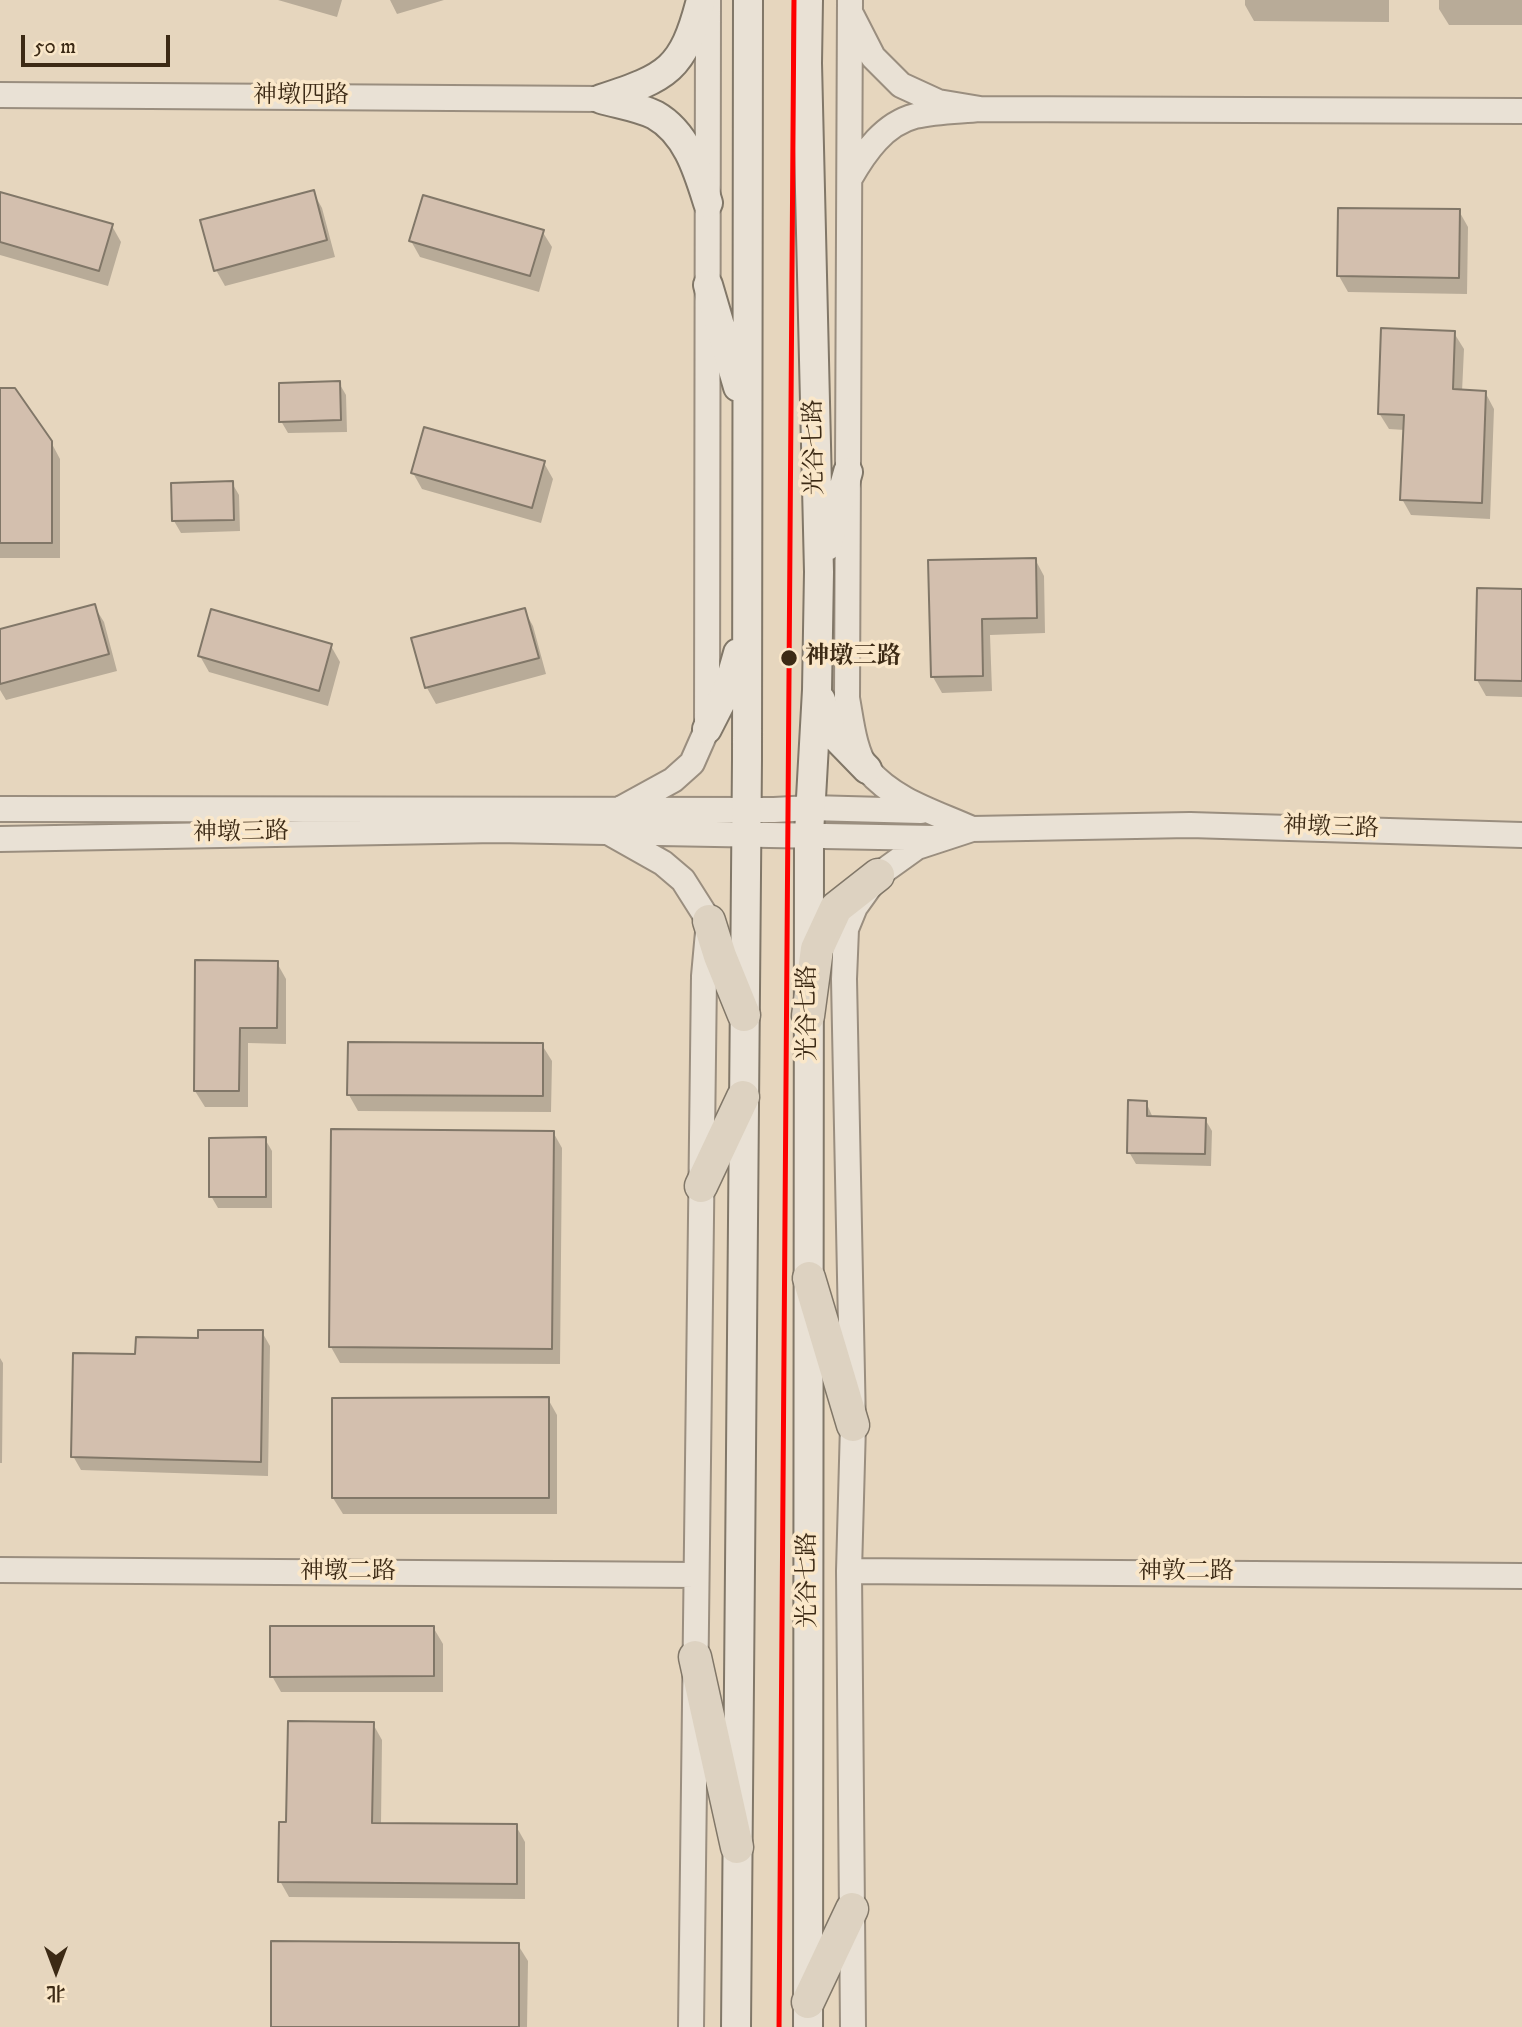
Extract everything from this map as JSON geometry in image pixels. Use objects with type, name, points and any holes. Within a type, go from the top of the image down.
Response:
[{"type":"main road","points":[[601,99],[646,84],[677,63],[694,31],[701,0]]},
{"type":"main road","points":[[736,2027],[746,822],[748,0]]},
{"type":"main road","name":"光谷七路","points":[[808,0],[807,63],[820,572],[810,821],[808,1016],[808,2015]]},
{"type":"main road","points":[[601,99],[655,115],[678,136],[695,162],[708,203]]},
{"type":"main road","points":[[708,285],[747,415]]},
{"type":"main road","points":[[820,572],[848,472]]},
{"type":"main road","points":[[707,729],[728,688],[747,620]]},
{"type":"main road","points":[[817,690],[832,733],[867,769]]},
{"type":"main road","points":[[808,1016],[817,949],[836,908],[878,876]]},
{"type":"main road","points":[[709,920],[720,956],[744,1015]]},
{"type":"main road","points":[[701,1186],[743,1097]]},
{"type":"main road","points":[[809,1278],[853,1425]]},
{"type":"main road","points":[[695,1657],[737,1847]]},
{"type":"main road","points":[[808,2015],[852,1909]]},
{"type":"street","points":[[620,809],[673,780],[692,764],[707,729],[708,0]]},
{"type":"street","points":[[850,6],[873,57],[901,85],[938,102],[980,109]]},
{"type":"street","points":[[850,6],[847,698],[854,736],[867,769],[898,796],[972,829]]},
{"type":"street","name":"神墩四路","points":[[0,95],[601,99]]},
{"type":"street","points":[[850,179],[865,152],[886,131],[914,116],[980,109],[1522,111]]},
{"type":"street","name":"神墩三路","points":[[0,809],[620,809],[746,822]]},
{"type":"street","name":"神墩三路","points":[[0,839],[496,830],[608,832],[933,811]]},
{"type":"street","name":"神墩三路","points":[[810,821],[945,838]]},
{"type":"street","name":"神墩三路","points":[[972,829],[1190,825],[1522,835]]},
{"type":"street","points":[[853,2027],[849,1571],[853,1425],[844,979],[846,929],[855,907],[878,876],[917,847],[972,829]]},
{"type":"street","points":[[608,832],[663,863],[683,880],[709,920],[704,976],[691,2027]]},
{"type":"street","name":"神墩二路","points":[[0,1570],[696,1575]]},
{"type":"street","name":"神敦二路","points":[[849,1571],[1522,1576]]},
{"type":"building","points":[[314,190],[327,240],[214,271],[200,220]]},
{"type":"building","points":[[0,192],[113,224],[99,271],[0,242]]},
{"type":"building","points":[[423,195],[544,230],[530,276],[409,241]]},
{"type":"building","points":[[1338,208],[1460,209],[1459,278],[1337,276]]},
{"type":"building","points":[[1381,328],[1455,331],[1453,389],[1486,391],[1482,503],[1400,500],[1404,415],[1378,414]]},
{"type":"building","points":[[340,381],[341,420],[279,422],[279,383]]},
{"type":"building","points":[[0,388],[15,388],[52,441],[52,543],[0,543]]},
{"type":"building","points":[[424,427],[545,461],[532,508],[411,473]]},
{"type":"building","points":[[233,481],[234,520],[172,521],[171,483]]},
{"type":"building","points":[[1036,558],[1037,618],[982,619],[983,676],[931,677],[928,560]]},
{"type":"building","points":[[1477,588],[1522,589],[1522,681],[1475,680]]},
{"type":"building","points":[[95,604],[109,654],[0,684],[0,629]]},
{"type":"building","points":[[525,608],[539,658],[425,688],[411,638]]},
{"type":"building","points":[[211,609],[332,644],[319,691],[198,656]]},
{"type":"building","points":[[195,960],[278,961],[277,1028],[240,1028],[239,1091],[194,1091]]},
{"type":"building","points":[[348,1042],[543,1043],[543,1096],[347,1095]]},
{"type":"building","points":[[1128,1100],[1147,1101],[1147,1116],[1206,1118],[1205,1154],[1127,1153]]},
{"type":"building","points":[[331,1129],[554,1131],[552,1349],[329,1347]]},
{"type":"building","points":[[266,1137],[266,1197],[209,1197],[209,1138]]},
{"type":"building","points":[[198,1330],[263,1330],[261,1462],[71,1457],[73,1353],[135,1354],[136,1337],[198,1338]]},
{"type":"building","points":[[549,1397],[549,1498],[332,1498],[332,1398]]},
{"type":"building","points":[[270,1626],[434,1626],[434,1676],[270,1677]]},
{"type":"building","points":[[288,1721],[374,1722],[372,1823],[517,1824],[517,1884],[278,1882],[279,1822],[286,1822]]},
{"type":"building","points":[[271,1941],[519,1943],[519,2027],[271,2027]]},
{"type":"transit line","points":[[779,2027],[794,0]]},
{"type":"place","name":"神墩三路","points":[[789,658]]}]
